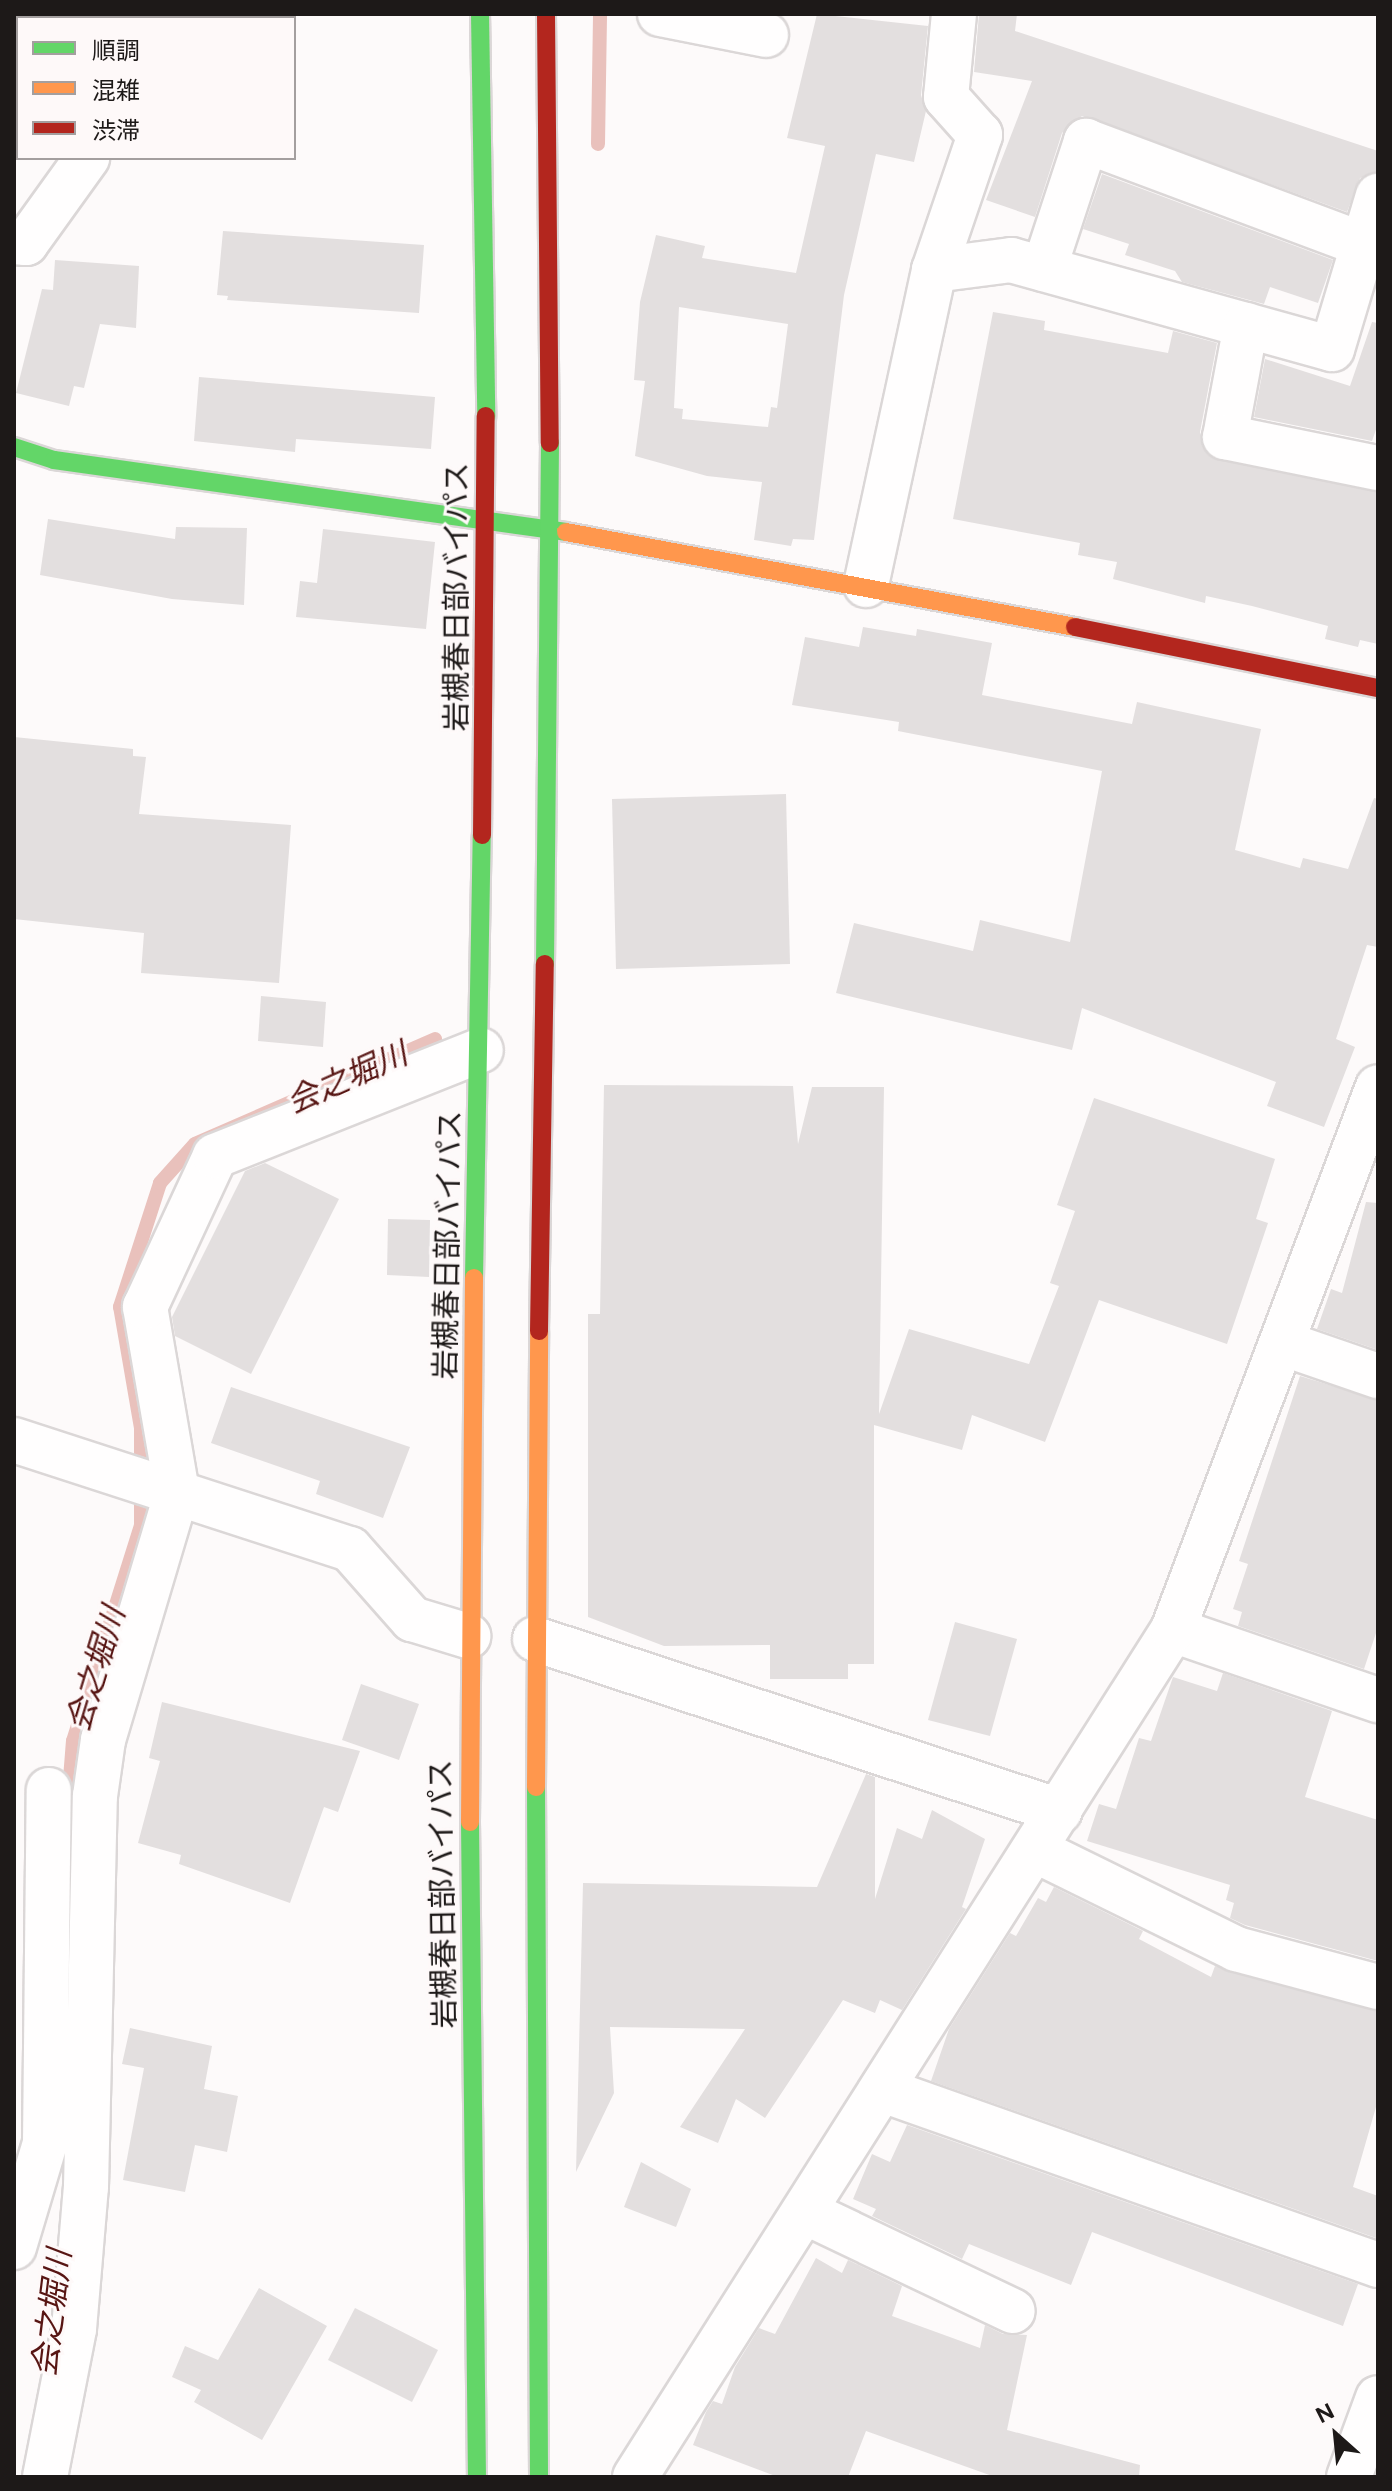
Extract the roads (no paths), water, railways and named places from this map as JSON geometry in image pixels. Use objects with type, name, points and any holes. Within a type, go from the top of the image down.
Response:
[{"type":"main road","name":"岩槻春日部バイパス","points":[[477,2477],[468,1636],[481,1050],[487,520],[480,14]]},
{"type":"main road","points":[[539,2477],[535,1639],[551,529],[546,14]]},
{"type":"main road","points":[[14,447],[54,460],[551,529],[866,585],[1378,688]]},
{"type":"street","points":[[660,14],[766,35]]},
{"type":"street","points":[[866,585],[934,270],[980,135],[946,97],[954,14]]},
{"type":"street","points":[[1044,269],[1086,141],[1364,245]]},
{"type":"street","points":[[14,242],[26,243],[86,160]]},
{"type":"street","points":[[934,270],[1011,260],[1332,349],[1378,196]]},
{"type":"street","points":[[1246,325],[1225,437],[1378,468]]},
{"type":"street","points":[[45,2477],[74,2329],[86,2187],[95,1796],[153,1484],[145,1307],[215,1156],[481,1050]]},
{"type":"street","points":[[635,2477],[1173,1630],[1282,1343],[1361,1180],[1378,1087]]},
{"type":"street","points":[[1282,1343],[1378,1376]]},
{"type":"street","points":[[14,1440],[350,1549],[412,1619],[468,1636]]},
{"type":"street","points":[[1173,1630],[1378,1700]]},
{"type":"street","points":[[535,1639],[1059,1811]]},
{"type":"street","points":[[14,2247],[45,2143],[31,1784],[95,1796]]},
{"type":"street","points":[[1035,1850],[1236,1949],[1378,1987]]},
{"type":"street","points":[[883,2090],[1378,2265]]},
{"type":"street","points":[[36,2176],[86,2187]]},
{"type":"street","points":[[805,2212],[1013,2311]]},
{"type":"street","points":[[1349,2477],[1375,2420]]},
{"type":"waterway","name":"会之堀川","points":[[598,144],[600,14]]},
{"type":"waterway","name":"会之堀川","points":[[68,1804],[73,1741],[141,1525],[141,1428],[120,1307],[160,1183],[195,1144],[435,1039]]}]
